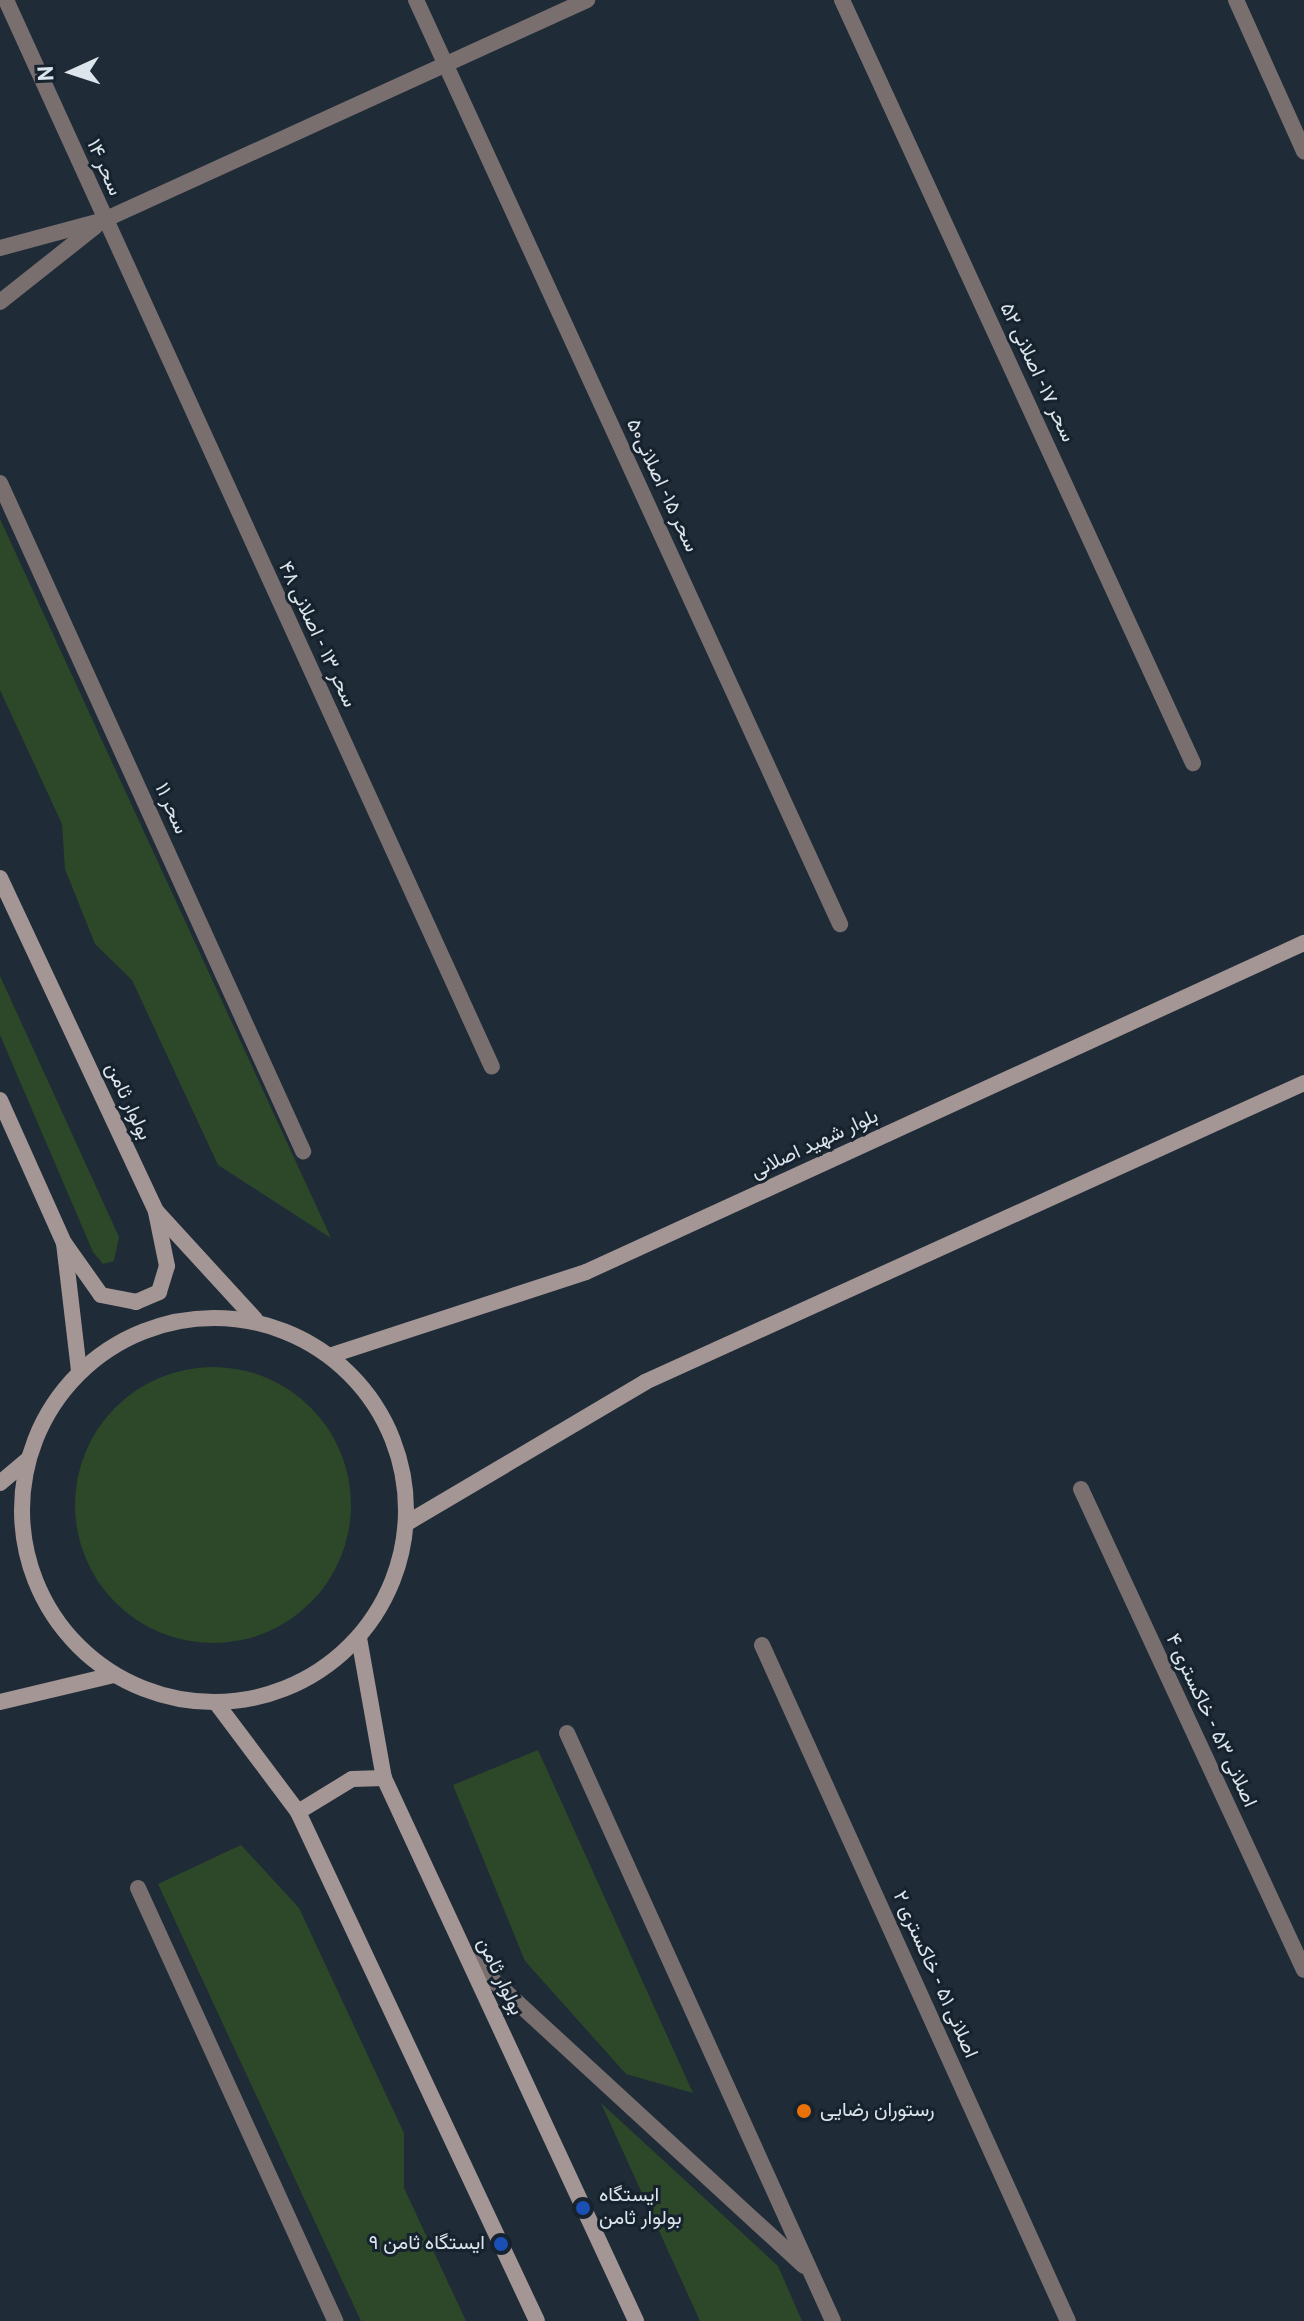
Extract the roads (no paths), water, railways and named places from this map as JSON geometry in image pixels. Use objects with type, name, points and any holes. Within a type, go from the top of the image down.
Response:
[{"type":"main road","name":"بولوار ثامن","points":[[0,878],[156,1211],[255,1319]]},
{"type":"main road","name":"بلوار شهید اصلانی","points":[[332,1355],[586,1272],[1304,943]]},
{"type":"main road","points":[[407,1523],[645,1382],[1304,1083]]},
{"type":"main road","points":[[0,1100],[64,1243],[101,1295],[136,1302],[159,1292],[167,1266],[156,1211]]},
{"type":"main road","points":[[64,1243],[79,1371]]},
{"type":"main road","points":[[192,1317],[255,1319],[332,1355],[365,1388],[399,1449],[407,1523],[390,1590],[359,1638],[323,1670],[272,1695],[217,1704],[166,1697],[113,1675],[69,1638],[36,1585],[22,1526],[27,1460],[44,1417],[79,1371],[126,1337],[192,1317]]},
{"type":"main road","points":[[0,1483],[27,1460]]},
{"type":"main road","name":"بولوار ثامن","points":[[359,1638],[384,1778],[636,2321]]},
{"type":"main road","points":[[0,1702],[113,1675]]},
{"type":"main road","points":[[217,1704],[298,1812],[537,2321]]},
{"type":"main road","points":[[298,1812],[352,1779],[384,1778]]},
{"type":"street","name":"سحر ۱۴","points":[[6,0],[104,220]]},
{"type":"street","name":"سحر ۱۵- اصلانی۵۰","points":[[416,0],[840,924]]},
{"type":"street","points":[[0,248],[104,220],[587,0]]},
{"type":"street","name":"سحر ۱۷- اصلانی ۵۲","points":[[842,0],[1193,763]]},
{"type":"street","points":[[1236,0],[1304,151]]},
{"type":"street","points":[[0,302],[104,220]]},
{"type":"street","name":"سحر ۱۳ - اصلانی ۴۸","points":[[104,220],[492,1067]]},
{"type":"street","name":"سحر ۱۱","points":[[0,483],[303,1151]]},
{"type":"street","name":"اصلانی ۵۳ - خاکستری ۴","points":[[1081,1489],[1304,1970]]},
{"type":"street","name":"اصلانی ۵۱ - خاکستری ۲","points":[[762,1645],[1068,2321]]},
{"type":"street","points":[[567,1733],[833,2321]]},
{"type":"street","points":[[138,1888],[335,2321]]},
{"type":"street","points":[[469,1958],[811,2273]]},
{"type":"place","name":"رستوران رضایی","points":[[804,2111]]},
{"type":"place","name":"ایستگاه بولوار ثامن","points":[[583,2208]]},
{"type":"place","name":"ایستگاه ثامن ۹","points":[[501,2244]]}]
